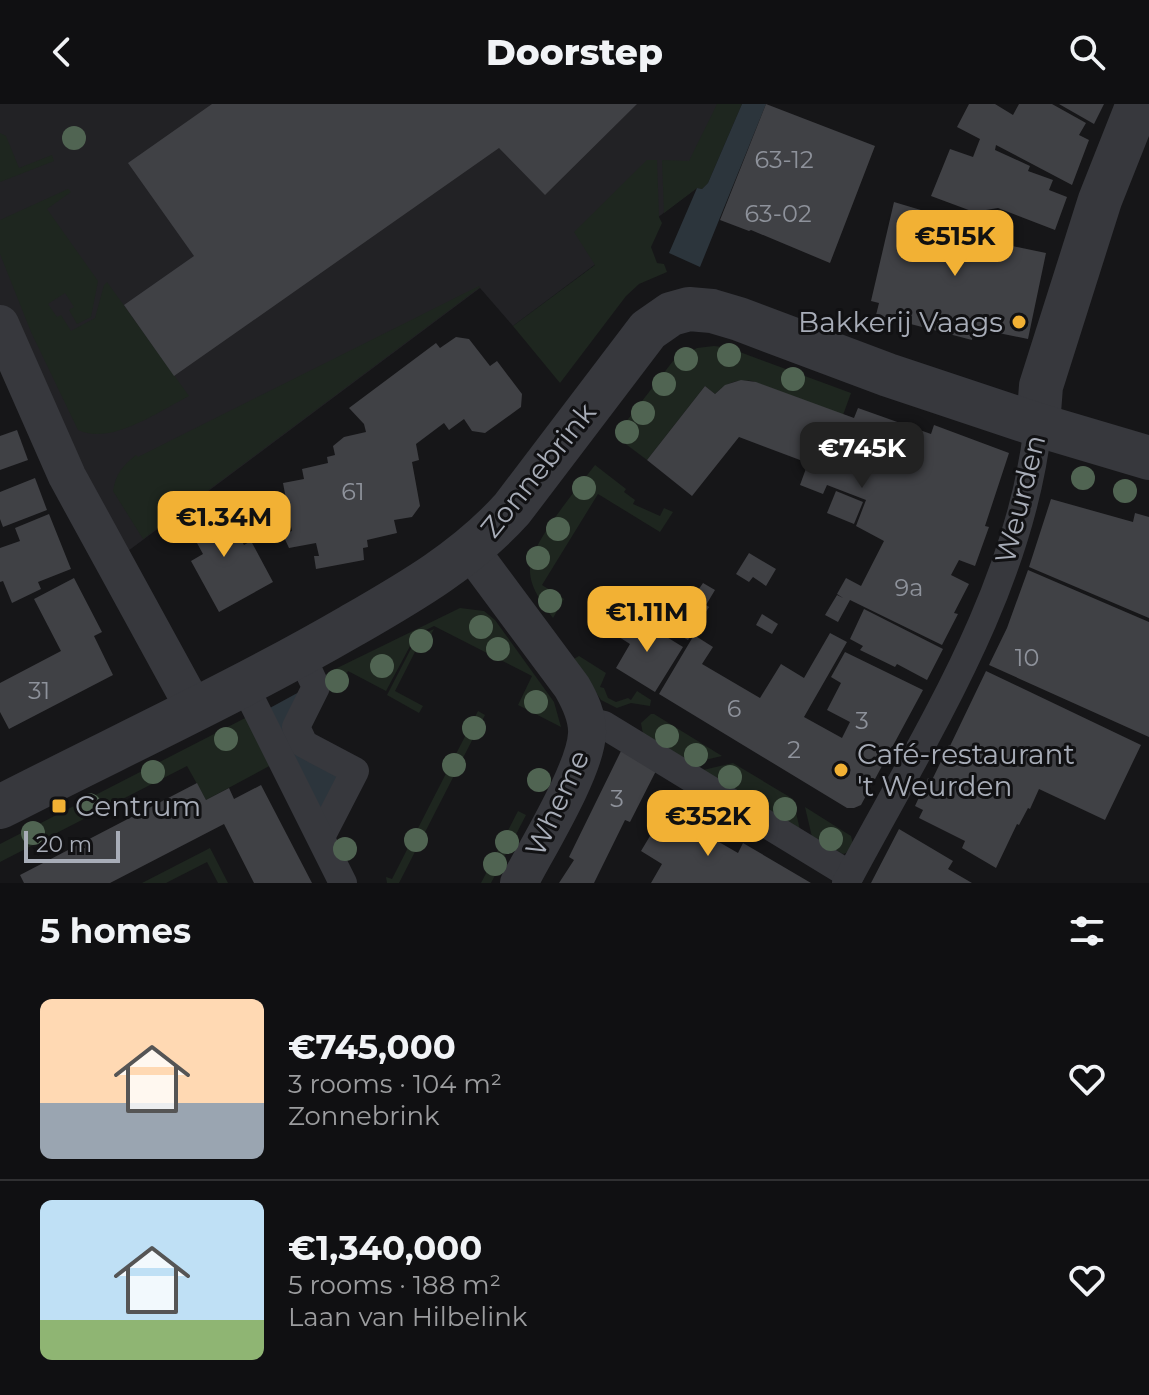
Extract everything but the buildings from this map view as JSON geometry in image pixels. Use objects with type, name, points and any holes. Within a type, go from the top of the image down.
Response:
[{"type":"street","name":"Weurden","points":[[848,879],[968,657],[997,588],[1035,460],[1041,386],[1100,200],[1138,104]]},
{"type":"street","name":"Zonnebrink","points":[[0,807],[301,655],[427,582],[471,551],[512,509],[648,330],[671,314],[689,309],[712,311],[739,319],[888,375],[1149,458]]},
{"type":"street","points":[[0,324],[67,476],[194,708]]},
{"type":"street","points":[[471,551],[572,687],[581,702],[586,721],[604,725],[848,879]]},
{"type":"street","points":[[301,655],[316,687],[296,727],[304,744],[355,771],[321,837]]},
{"type":"street","points":[[244,685],[343,883]]},
{"type":"street","name":"Wheme","points":[[519,883],[576,772],[585,746],[586,721]]},
{"type":"shaded area","points":[[0,104],[734,104],[697,188],[513,326],[480,288],[116,560],[0,315]]},
{"type":"shaded area","points":[[717,104],[742,104],[708,183],[664,213],[662,160],[689,161]]},
{"type":"shaded area","points":[[742,104],[766,104],[700,267],[669,253],[697,188],[702,189],[708,183]]},
{"type":"shaded area","points":[[0,133],[6,136],[19,168],[52,155],[54,161],[0,182]]},
{"type":"shaded area","points":[[647,160],[657,160],[659,217],[662,223],[651,247],[657,263],[664,264],[667,272],[639,284],[626,296],[560,383],[513,326],[595,265],[574,232]]},
{"type":"shaded area","points":[[68,189],[71,192],[47,209],[98,281],[91,317],[77,324],[69,310],[74,307],[65,293],[48,304],[57,317],[61,315],[71,331],[95,318],[107,282],[189,396],[135,425],[105,434],[78,430],[31,332],[0,254],[0,220]]},
{"type":"shaded area","points":[[479,286],[143,539],[113,491],[120,471],[136,455],[138,457]]},
{"type":"shaded area","points":[[697,348],[729,348],[851,393],[843,415],[752,381],[737,381],[715,394],[705,386],[647,460],[615,436],[673,361]]},
{"type":"shaded area","points":[[595,465],[626,489],[624,492],[635,500],[633,504],[660,516],[664,508],[673,512],[660,532],[598,494],[542,585],[564,599],[553,618],[532,582],[532,558],[557,515]]},
{"type":"shaded area","points":[[460,608],[484,611],[495,620],[554,702],[561,727],[518,705],[532,676],[434,626],[416,635],[386,691],[348,671],[338,689],[326,682],[331,671]]},
{"type":"shaded area","points":[[434,629],[424,648],[418,646],[395,691],[423,706],[419,713],[387,695],[417,637]]},
{"type":"shaded area","points":[[579,656],[606,673],[600,687],[604,688],[608,698],[616,702],[631,700],[637,691],[651,700],[650,706],[631,703],[617,708],[601,700],[574,659]]},
{"type":"shaded area","points":[[301,691],[286,726],[345,774],[321,812],[268,709]]},
{"type":"shaded area","points":[[478,711],[485,715],[399,883],[387,883],[386,877],[392,879]]},
{"type":"shaded area","points":[[651,714],[722,756],[692,763],[643,734],[641,723]]},
{"type":"shaded area","points":[[251,715],[275,763],[206,800],[187,766],[0,862],[0,844]]},
{"type":"shaded area","points":[[733,763],[793,799],[800,830],[703,770]]},
{"type":"shaded area","points":[[805,807],[851,836],[853,844],[846,853],[812,837]]},
{"type":"shaded area","points":[[518,811],[526,815],[491,883],[481,883]]},
{"type":"shaded area","points":[[210,848],[228,883],[218,883],[207,862],[166,883],[142,883]]},
{"type":"place","name":"Bakkerij Vaags","points":[[1019,322]]},
{"type":"place","name":"Café-restaurant 't Weurden","points":[[841,770]]},
{"type":"place","name":"Centrum","points":[[59,806]]}]
